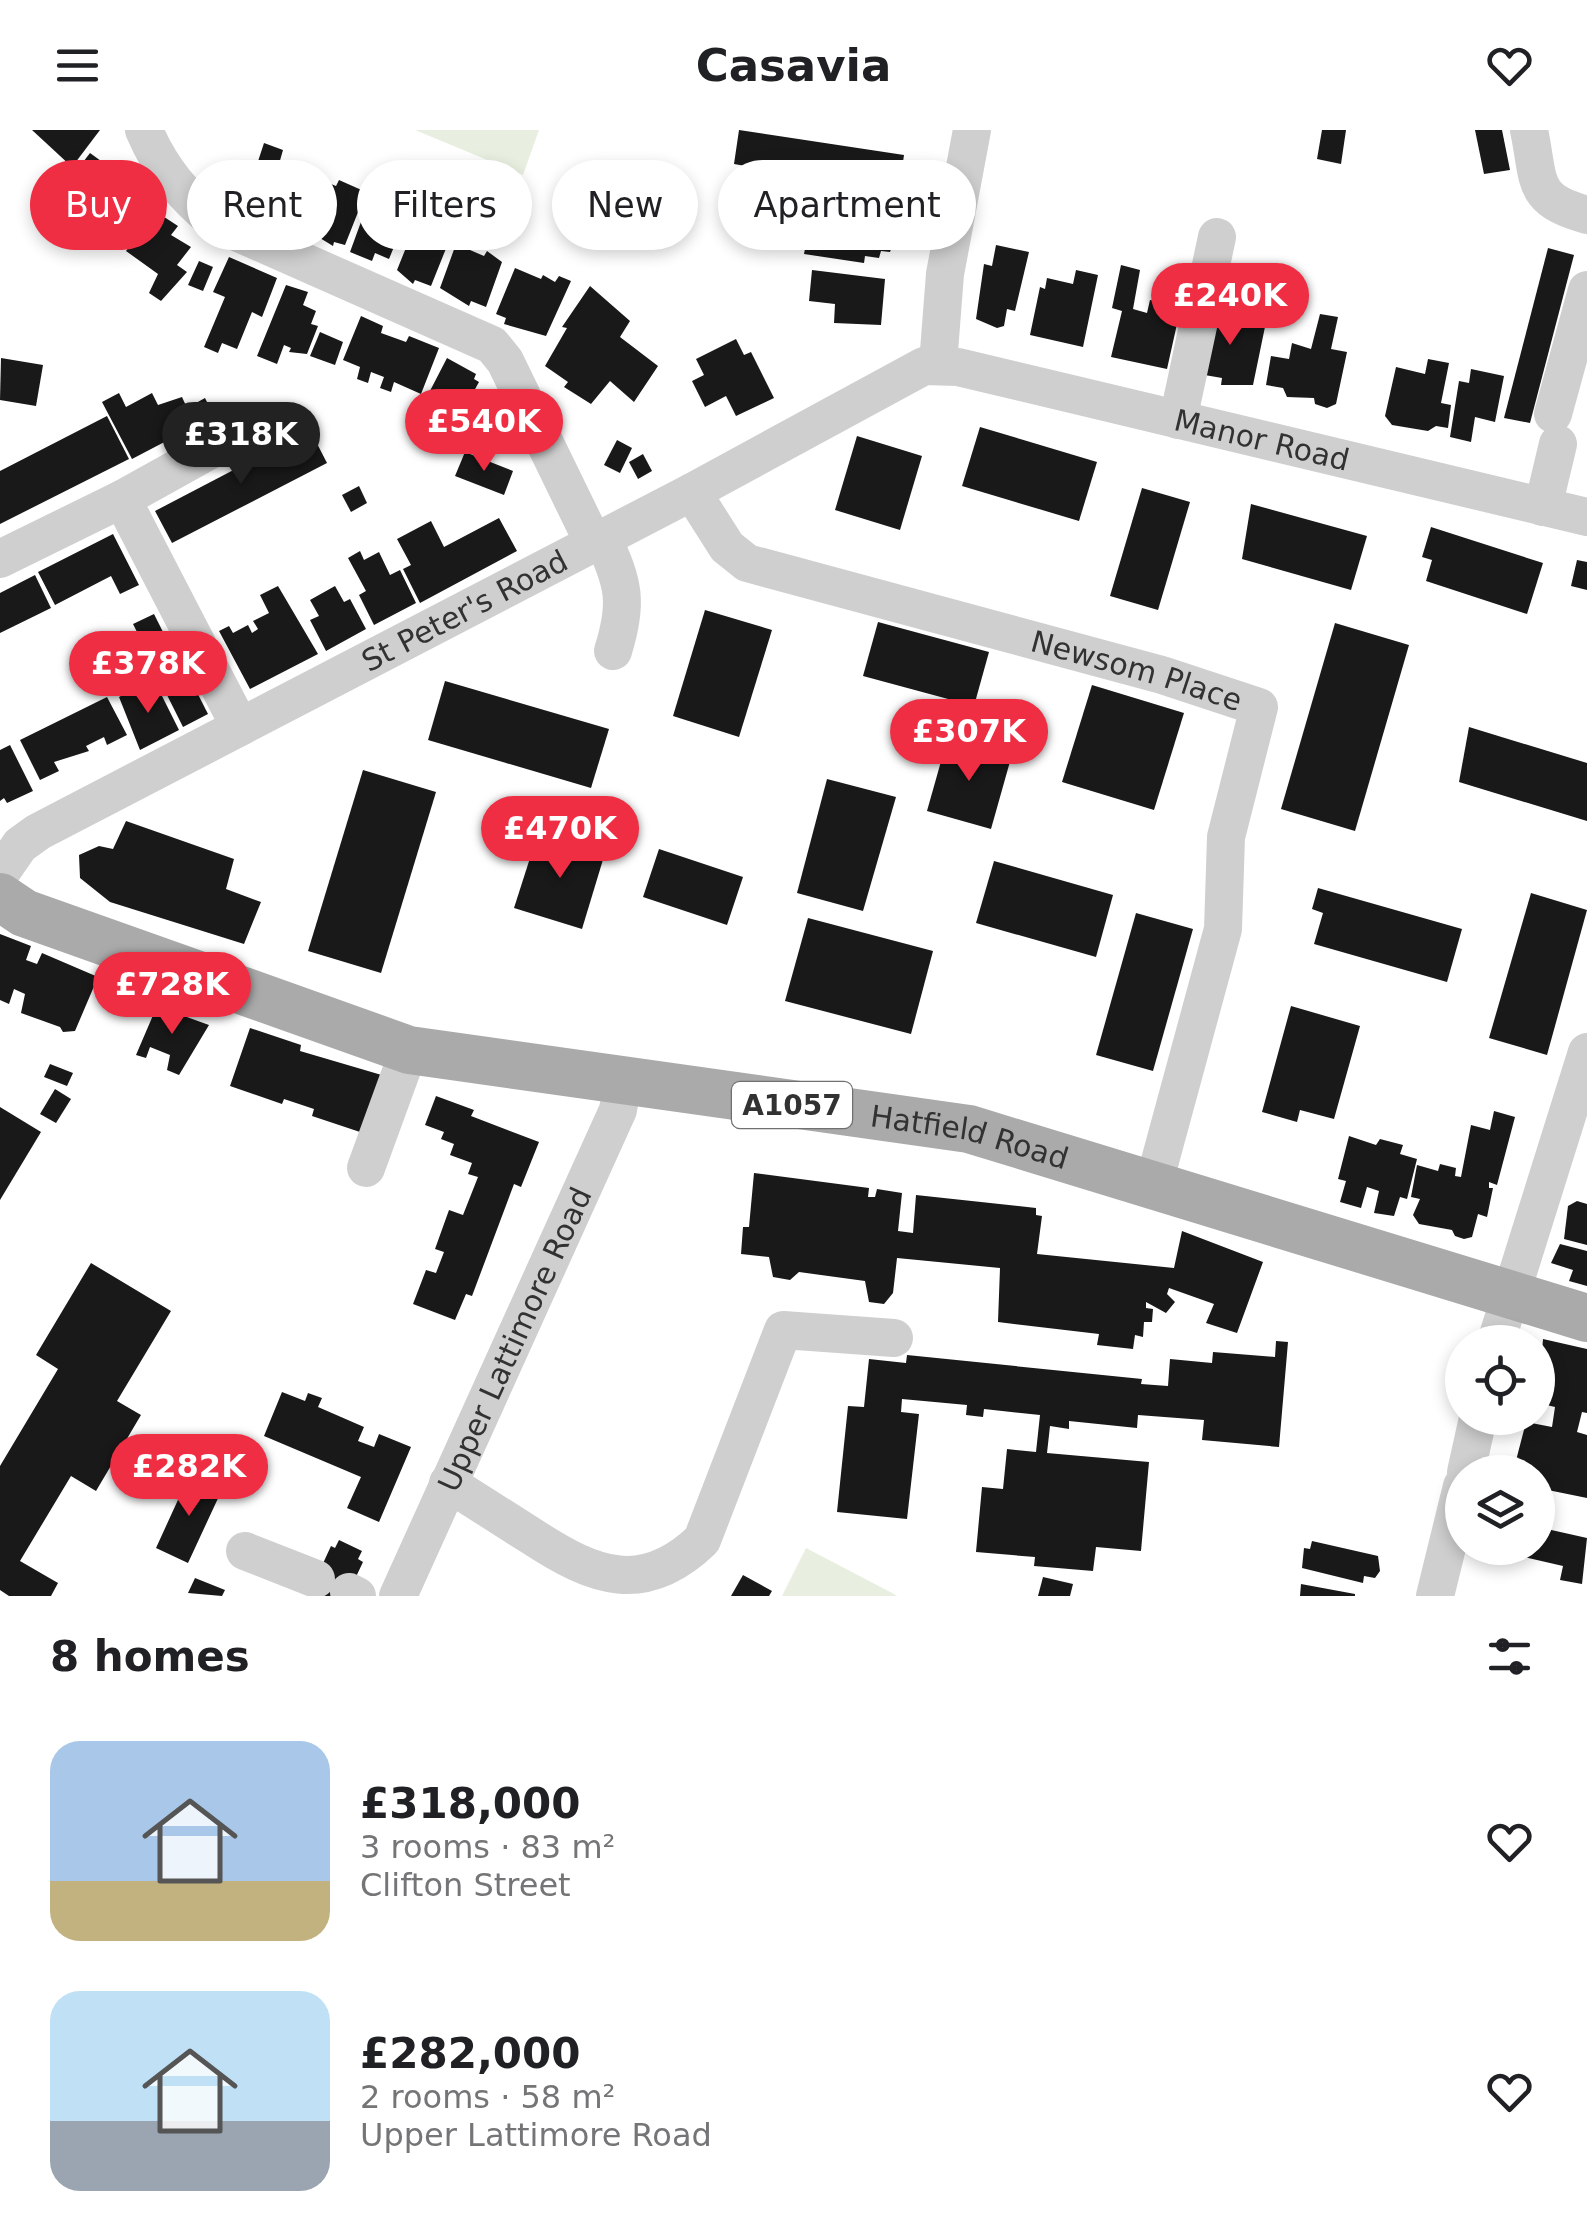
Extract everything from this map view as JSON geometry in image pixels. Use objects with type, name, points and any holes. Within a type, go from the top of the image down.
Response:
[{"type":"main road","name":"Hatfield Road","points":[[0,897],[24,913],[409,1050],[969,1129],[1587,1318]]},
{"type":"street","points":[[144,130],[166,174],[216,223],[492,345],[619,574],[626,612],[613,651]]},
{"type":"street","points":[[938,364],[946,274],[972,130]]},
{"type":"street","points":[[1529,130],[1542,192],[1552,205],[1587,216]]},
{"type":"street","points":[[1178,420],[1217,237]]},
{"type":"street","points":[[1544,507],[1556,429],[1587,290]]},
{"type":"street","name":"St Peter's Road","points":[[0,874],[20,846],[38,832],[692,492],[912,371],[938,364]]},
{"type":"street","name":"Manor Road","points":[[938,364],[1587,517]]},
{"type":"street","points":[[0,558],[122,499],[257,424]]},
{"type":"street","name":"Newsom Place","points":[[692,492],[727,547],[747,562],[1162,675],[1258,708],[1226,836],[1223,928],[1154,1183]]},
{"type":"street","points":[[122,499],[240,727]]},
{"type":"street","points":[[366,1168],[409,1050]]},
{"type":"street","points":[[1500,1325],[1587,1052]]},
{"type":"street","name":"Upper Lattimore Road","points":[[398,1596],[618,1110],[623,1080]]},
{"type":"street","points":[[448,1483],[590,1574],[637,1579],[667,1571],[687,1558],[702,1540],[783,1330],[894,1338]]},
{"type":"street","points":[[245,1551],[341,1589]]},
{"type":"street","points":[[1435,1596],[1445,1555]]},
{"type":"green space","points":[[415,130],[539,130],[528,160],[487,160]]},
{"type":"green space","points":[[806,1548],[894,1594],[897,1596],[782,1596]]},
{"type":"building","points":[[32,130],[100,130],[77,160],[64,160]]},
{"type":"building","points":[[739,130],[904,155],[903,160],[735,160]]},
{"type":"building","points":[[1322,130],[1346,130],[1341,164],[1317,159]]},
{"type":"building","points":[[1475,130],[1502,130],[1510,170],[1484,174]]},
{"type":"building","points":[[264,143],[283,150],[280,160],[258,160]]},
{"type":"building","points":[[339,180],[357,188],[357,215],[345,245],[337,243]]},
{"type":"building","points":[[167,219],[178,226],[171,235],[187,245],[189,250],[177,265],[187,272],[161,301],[149,293],[158,274],[126,251],[167,250]]},
{"type":"building","points":[[357,233],[357,250],[393,250],[389,259],[375,253],[372,261],[350,252]]},
{"type":"building","points":[[996,245],[1029,252],[1015,311],[1007,309],[1004,326],[997,328],[976,319],[984,264],[992,266]]},
{"type":"building","points":[[1548,248],[1574,255],[1530,423],[1504,418]]},
{"type":"building","points":[[405,250],[445,250],[431,286],[415,280],[413,284],[397,270]]},
{"type":"building","points":[[454,250],[470,250],[484,256],[487,251],[502,262],[486,307],[471,301],[469,306],[440,288]]},
{"type":"building","points":[[805,250],[891,250],[881,251],[879,258],[865,256],[864,263],[804,254]]},
{"type":"building","points":[[229,257],[277,278],[262,317],[252,312],[237,349],[222,343],[218,353],[204,347],[225,297],[213,292]]},
{"type":"building","points":[[199,261],[213,267],[203,291],[188,285]]},
{"type":"building","points":[[1121,265],[1140,270],[1133,309],[1147,313],[1150,300],[1181,306],[1167,369],[1111,357],[1122,311],[1112,308]]},
{"type":"building","points":[[515,268],[541,279],[543,275],[555,282],[559,276],[571,281],[546,336],[504,324],[506,318],[496,314]]},
{"type":"building","points":[[812,270],[885,279],[881,325],[834,323],[835,304],[809,301]]},
{"type":"building","points":[[1076,270],[1098,275],[1083,347],[1030,335],[1040,287],[1045,289],[1047,278],[1073,284]]},
{"type":"building","points":[[286,285],[308,292],[303,305],[316,311],[311,324],[318,326],[307,354],[289,352],[291,348],[284,345],[277,364],[257,356]]},
{"type":"building","points":[[590,286],[630,321],[620,337],[658,366],[634,402],[610,381],[591,404],[564,387],[568,382],[545,366],[567,328],[562,327]]},
{"type":"building","points":[[1210,307],[1266,322],[1253,385],[1221,385],[1222,378],[1193,373]]},
{"type":"building","points":[[1320,314],[1338,317],[1331,349],[1347,352],[1336,404],[1327,408],[1315,404],[1314,398],[1287,397],[1283,388],[1266,385],[1271,356],[1289,359],[1292,343],[1311,349]]},
{"type":"building","points":[[361,316],[383,326],[381,333],[406,342],[409,336],[439,348],[421,394],[394,382],[391,392],[380,388],[384,377],[371,372],[368,383],[357,379],[360,367],[343,360]]},
{"type":"building","points":[[320,332],[343,342],[335,365],[310,356]]},
{"type":"building","points":[[736,339],[744,355],[751,352],[774,398],[736,416],[726,396],[705,407],[692,381],[704,375],[696,359]]},
{"type":"building","points":[[1,358],[43,365],[36,406],[0,400]]},
{"type":"building","points":[[447,358],[476,374],[474,379],[479,382],[469,400],[473,404],[467,423],[462,422],[456,443],[446,447],[425,435],[438,412],[433,409],[428,419],[418,414]]},
{"type":"building","points":[[1428,359],[1449,363],[1441,403],[1451,405],[1448,428],[1436,426],[1428,431],[1392,425],[1385,416],[1396,367],[1425,374]]},
{"type":"building","points":[[1471,369],[1504,376],[1495,422],[1475,417],[1471,442],[1450,437],[1459,381],[1469,383]]},
{"type":"building","points":[[119,393],[126,407],[152,393],[158,405],[182,397],[187,408],[205,398],[214,416],[132,459],[102,402]]},
{"type":"building","points":[[107,416],[129,459],[0,524],[0,471]]},
{"type":"building","points":[[980,427],[1097,462],[1079,521],[962,486]]},
{"type":"building","points":[[310,430],[327,463],[172,543],[155,511]]},
{"type":"building","points":[[857,436],[922,456],[900,530],[835,510]]},
{"type":"building","points":[[617,440],[632,448],[620,473],[604,465]]},
{"type":"building","points":[[465,452],[513,471],[504,495],[455,476]]},
{"type":"building","points":[[643,454],[652,471],[638,479],[629,462]]},
{"type":"building","points":[[359,486],[367,503],[351,512],[342,495]]},
{"type":"building","points":[[1142,488],[1190,502],[1158,610],[1110,596]]},
{"type":"building","points":[[1251,504],[1367,536],[1351,590],[1242,559]]},
{"type":"building","points":[[499,518],[517,551],[420,603],[403,569],[411,565],[397,539],[431,521],[444,547]]},
{"type":"building","points":[[1431,527],[1543,563],[1527,614],[1426,581],[1432,560],[1422,557]]},
{"type":"building","points":[[113,534],[139,585],[120,594],[111,576],[55,605],[38,572]]},
{"type":"building","points":[[360,551],[364,560],[379,552],[390,575],[400,570],[416,603],[374,625],[359,595],[366,591],[348,558]]},
{"type":"building","points":[[1577,560],[1587,562],[1587,590],[1571,586]]},
{"type":"building","points":[[35,575],[51,608],[0,633],[0,593]]},
{"type":"building","points":[[278,586],[318,654],[250,689],[219,631],[229,626],[233,633],[248,625],[252,633],[258,629],[253,621],[269,613],[260,595]]},
{"type":"building","points":[[335,586],[344,602],[350,599],[366,629],[326,651],[310,620],[319,616],[310,600]]},
{"type":"building","points":[[705,610],[772,630],[739,737],[673,716]]},
{"type":"building","points":[[154,614],[163,632],[142,642],[133,624]]},
{"type":"building","points":[[878,622],[989,652],[974,706],[863,676]]},
{"type":"building","points":[[1335,623],[1409,645],[1355,831],[1281,809]]},
{"type":"building","points":[[177,653],[208,714],[183,727],[152,665]]},
{"type":"building","points":[[445,681],[609,729],[591,788],[428,740]]},
{"type":"building","points":[[148,682],[155,695],[160,692],[179,730],[140,750],[119,697]]},
{"type":"building","points":[[1092,685],[1184,713],[1154,810],[1062,782]]},
{"type":"building","points":[[107,697],[127,735],[107,745],[104,737],[86,746],[89,751],[54,762],[59,771],[40,780],[20,740]]},
{"type":"building","points":[[1469,727],[1587,763],[1587,821],[1459,782]]},
{"type":"building","points":[[947,740],[1011,758],[991,829],[927,811]]},
{"type":"building","points":[[10,745],[33,791],[7,803],[4,798],[0,801],[0,750]]},
{"type":"building","points":[[363,770],[436,792],[381,973],[308,951]]},
{"type":"building","points":[[827,779],[896,797],[863,911],[797,893]]},
{"type":"building","points":[[126,821],[234,859],[226,889],[261,902],[244,944],[110,902],[80,878],[79,855],[99,846],[113,849]]},
{"type":"building","points":[[538,833],[605,853],[582,929],[514,908]]},
{"type":"building","points":[[659,849],[743,877],[727,925],[643,897]]},
{"type":"building","points":[[994,861],[1113,895],[1096,957],[976,923]]},
{"type":"building","points":[[1318,888],[1462,929],[1447,982],[1314,944],[1323,913],[1312,909]]},
{"type":"building","points":[[1531,893],[1587,910],[1547,1055],[1489,1038]]},
{"type":"building","points":[[1136,913],[1193,929],[1153,1071],[1096,1055]]},
{"type":"building","points":[[808,918],[933,951],[911,1034],[785,1001]]},
{"type":"building","points":[[0,934],[31,946],[26,960],[37,964],[42,953],[98,977],[75,1031],[63,1032],[60,1027],[21,1013],[25,994],[14,989],[9,1004],[0,1000]]},
{"type":"building","points":[[165,1001],[175,1006],[173,1012],[209,1025],[179,1075],[167,1070],[170,1055],[150,1047],[146,1058],[136,1055],[157,1006],[163,1009]]},
{"type":"building","points":[[1291,1006],[1360,1026],[1334,1119],[1300,1110],[1297,1122],[1262,1112]]},
{"type":"building","points":[[250,1028],[301,1045],[300,1051],[385,1076],[366,1134],[312,1116],[314,1109],[284,1099],[282,1104],[230,1086]]},
{"type":"building","points":[[50,1064],[73,1073],[67,1086],[44,1077]]},
{"type":"building","points":[[55,1089],[71,1099],[56,1123],[40,1114]]},
{"type":"building","points":[[436,1096],[474,1110],[471,1116],[539,1142],[521,1187],[514,1184],[472,1296],[466,1294],[455,1320],[413,1304],[426,1270],[436,1273],[444,1252],[435,1249],[449,1210],[463,1215],[478,1177],[468,1174],[472,1163],[450,1155],[454,1144],[441,1139],[444,1132],[425,1125]]},
{"type":"building","points":[[0,1107],[41,1132],[0,1200]]},
{"type":"building","points":[[1494,1111],[1515,1117],[1497,1185],[1489,1182],[1489,1188],[1493,1188],[1487,1217],[1478,1214],[1472,1237],[1464,1239],[1452,1230],[1419,1224],[1413,1215],[1420,1199],[1411,1197],[1417,1165],[1438,1171],[1440,1164],[1456,1168],[1455,1176],[1461,1177],[1471,1125],[1490,1130]]},
{"type":"building","points":[[1349,1136],[1376,1145],[1380,1139],[1403,1145],[1400,1154],[1417,1159],[1407,1199],[1400,1197],[1394,1216],[1374,1213],[1379,1191],[1367,1187],[1361,1208],[1340,1202],[1346,1181],[1338,1179]]},
{"type":"building","points":[[754,1173],[869,1188],[868,1197],[875,1197],[877,1189],[902,1193],[898,1231],[913,1233],[916,1195],[1036,1208],[1036,1215],[1042,1216],[1037,1254],[1174,1268],[1182,1231],[1263,1262],[1237,1333],[1206,1323],[1214,1304],[1169,1288],[1167,1294],[1175,1302],[1166,1313],[1146,1302],[1146,1308],[1153,1309],[1152,1322],[1144,1322],[1143,1337],[1135,1335],[1133,1349],[1097,1345],[1099,1334],[998,1322],[1000,1268],[897,1258],[893,1293],[884,1304],[869,1302],[865,1281],[799,1272],[790,1280],[773,1277],[769,1257],[741,1254],[743,1227],[749,1227]]},
{"type":"building","points":[[1577,1201],[1587,1204],[1587,1245],[1564,1239],[1568,1206]]},
{"type":"building","points":[[1560,1244],[1587,1251],[1587,1286],[1569,1281],[1573,1270],[1551,1263]]},
{"type":"building","points":[[91,1263],[171,1311],[117,1401],[141,1415],[96,1491],[71,1476],[20,1561],[58,1583],[51,1596],[9,1596],[0,1590],[0,1466],[58,1369],[36,1355]]},
{"type":"building","points":[[1276,1341],[1288,1342],[1279,1447],[1202,1440],[1204,1420],[1138,1415],[1137,1428],[1069,1421],[1069,1429],[1050,1426],[1047,1453],[1149,1462],[1141,1551],[1096,1547],[1093,1571],[1034,1566],[1035,1557],[976,1552],[982,1487],[1003,1489],[1007,1449],[1036,1452],[1040,1415],[984,1409],[983,1417],[966,1415],[967,1405],[902,1399],[901,1412],[919,1414],[907,1519],[837,1512],[848,1406],[864,1407],[869,1359],[906,1363],[907,1355],[1142,1379],[1141,1384],[1168,1386],[1170,1359],[1212,1363],[1213,1352],[1275,1357]]},
{"type":"building","points":[[1555,1342],[1587,1349],[1587,1413],[1582,1412],[1577,1432],[1587,1435],[1587,1498],[1555,1491],[1555,1455],[1517,1455],[1523,1435],[1555,1435]]},
{"type":"building","points":[[282,1392],[305,1401],[308,1393],[322,1398],[318,1407],[364,1427],[358,1441],[374,1447],[379,1434],[411,1447],[379,1522],[347,1508],[361,1477],[264,1436]]},
{"type":"building","points":[[196,1476],[218,1487],[216,1492],[220,1494],[188,1563],[156,1548],[188,1478],[194,1481]]},
{"type":"building","points":[[1555,1531],[1587,1538],[1582,1584],[1560,1580],[1563,1566],[1555,1564]]},
{"type":"building","points":[[339,1540],[362,1551],[358,1559],[363,1562],[347,1596],[308,1596],[331,1546],[335,1548]]},
{"type":"building","points":[[1312,1541],[1378,1556],[1380,1571],[1375,1578],[1364,1576],[1363,1583],[1302,1568],[1304,1548],[1310,1549]]},
{"type":"building","points":[[743,1575],[772,1591],[769,1596],[731,1596]]},
{"type":"building","points":[[1043,1577],[1073,1584],[1070,1596],[1038,1596]]},
{"type":"building","points":[[195,1578],[225,1590],[222,1596],[188,1593]]},
{"type":"building","points":[[1301,1584],[1355,1594],[1355,1596],[1300,1596]]}]
